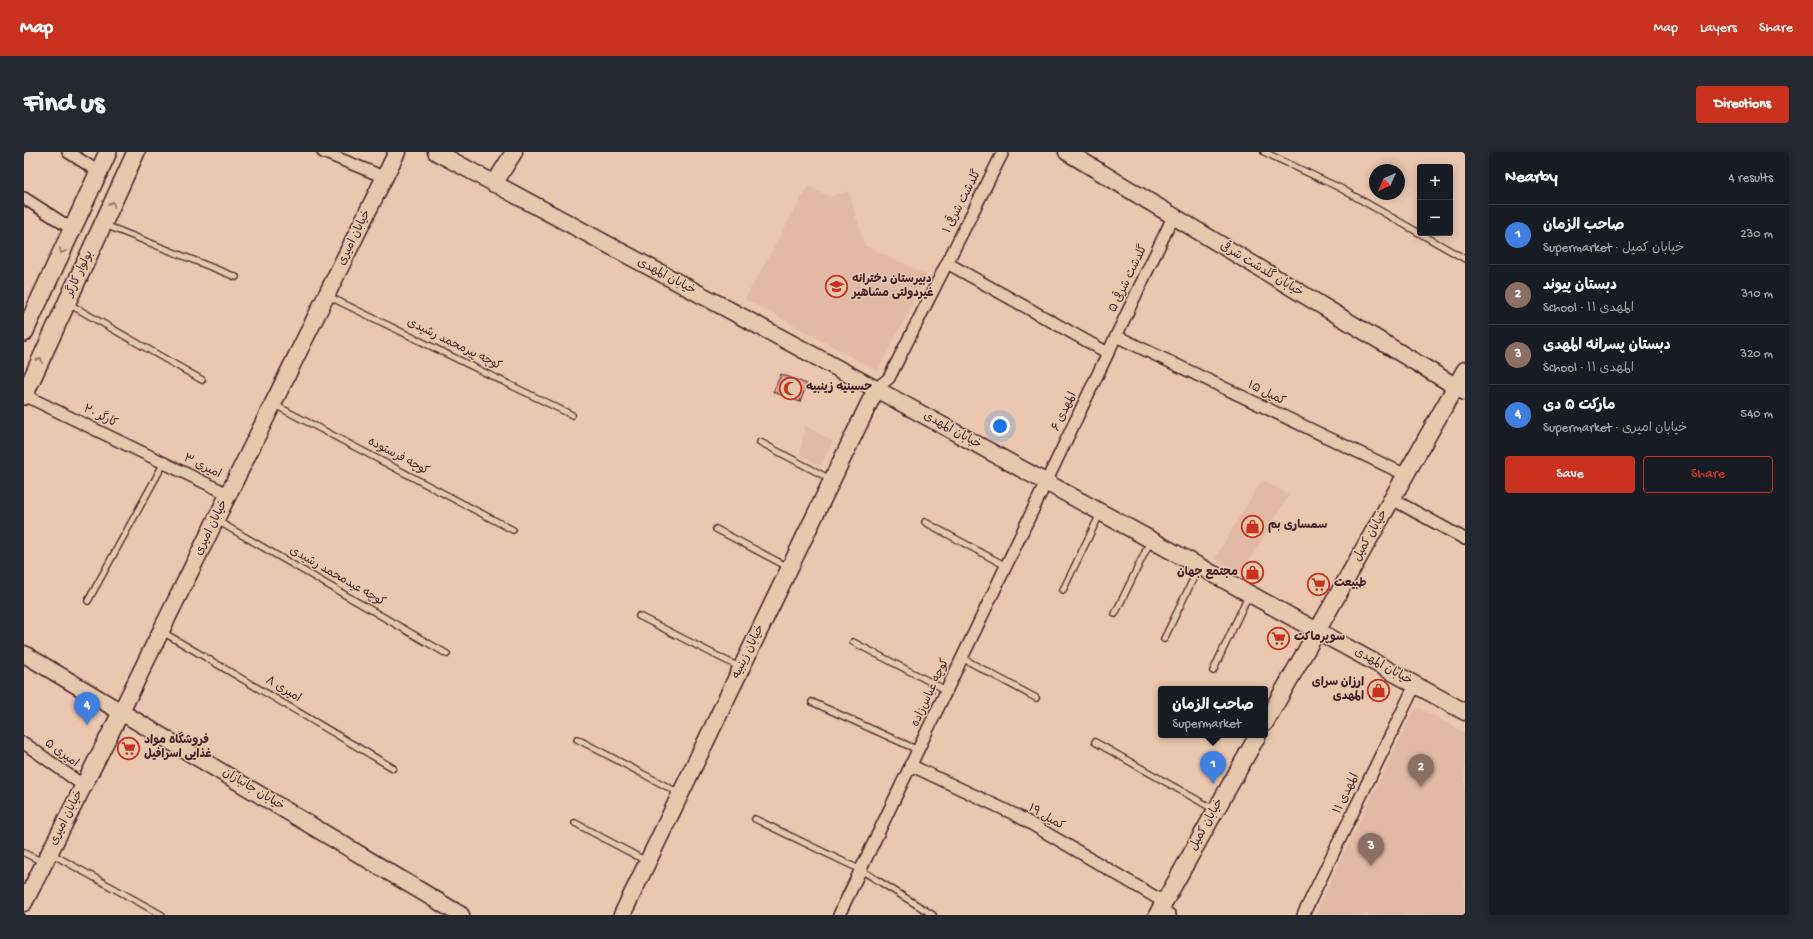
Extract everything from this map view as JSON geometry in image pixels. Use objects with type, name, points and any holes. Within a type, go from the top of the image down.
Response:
[{"type":"main road","points":[[24,333],[28,316],[72,229],[108,152]]},
{"type":"main road","name":"بولوار کارگر","points":[[24,395],[136,152]]},
{"type":"street","points":[[68,152],[98,172]]},
{"type":"street","points":[[323,152],[384,177]]},
{"type":"street","name":"خیابان امیری","points":[[24,903],[121,712],[396,152]]},
{"type":"street","name":"خیابان المهدی","points":[[436,152],[876,389],[1465,712]]},
{"type":"street","points":[[494,184],[514,152]]},
{"type":"street","name":"گلدشت شرقی ۱","points":[[876,389],[889,378],[1002,152]]},
{"type":"street","name":"خیابان گلدشت شرقی","points":[[1067,152],[1460,390]]},
{"type":"street","points":[[24,198],[72,229]]},
{"type":"street","name":"گلدشت شرقی ۵","points":[[1108,353],[1173,217]]},
{"type":"street","points":[[947,263],[1108,353]]},
{"type":"street","name":"کمیل ۱۵","points":[[1116,336],[1406,475]]},
{"type":"street","name":"المهدی ۶","points":[[1045,482],[1108,353]]},
{"type":"street","name":"خیابان کمیل","points":[[1268,718],[1406,475],[1460,390],[1465,370]]},
{"type":"street","name":"خیابان زینبیه","points":[[622,915],[876,389]]},
{"type":"street","name":"کارگر ۲۰","points":[[24,395],[164,463]]},
{"type":"street","name":"امیری ۳","points":[[164,463],[228,494]]},
{"type":"street","name":"کوچه عباس‌زاده","points":[[839,915],[1045,482]]},
{"type":"street","points":[[1392,499],[1465,539]]},
{"type":"street","name":"خیابان جانبازان","points":[[24,654],[461,915]]},
{"type":"street","name":"المهدی ۱۱","points":[[1303,915],[1415,685]]},
{"type":"street","name":"خیابان کمیل","points":[[1163,910],[1256,738]]},
{"type":"street","name":"امیری ۵","points":[[24,742],[84,786]]},
{"type":"street","name":"کمیل ۱۹","points":[[910,766],[1016,816],[1163,910]]},
{"type":"lane","points":[[1264,152],[1340,188],[1465,259]]},
{"type":"lane","points":[[103,225],[236,277]]},
{"type":"lane","name":"کوچه پیرمحمد رشیدی","points":[[326,295],[572,416]]},
{"type":"lane","points":[[67,303],[202,380]]},
{"type":"lane","name":"کوچه فرستوده","points":[[273,404],[513,530]]},
{"type":"lane","points":[[760,442],[832,480]]},
{"type":"lane","points":[[88,601],[164,463]]},
{"type":"lane","points":[[1063,590],[1101,512]]},
{"type":"lane","name":"کوچه عیدمحمد رشیدی","points":[[216,520],[447,654]]},
{"type":"lane","points":[[925,522],[1006,566]]},
{"type":"lane","points":[[716,528],[790,568]]},
{"type":"lane","points":[[1115,614],[1151,540]]},
{"type":"lane","points":[[1164,639],[1199,566]]},
{"type":"lane","points":[[1213,671],[1249,594]]},
{"type":"lane","points":[[639,616],[741,668]]},
{"type":"lane","name":"امیری ۸","points":[[161,631],[393,768]]},
{"type":"lane","points":[[853,642],[946,690]]},
{"type":"lane","points":[[962,658],[1036,698]]},
{"type":"lane","points":[[812,702],[918,750]]},
{"type":"lane","points":[[577,739],[681,794]]},
{"type":"lane","points":[[1095,742],[1216,810]]},
{"type":"lane","points":[[755,819],[861,870],[933,915]]},
{"type":"lane","points":[[575,824],[648,862]]},
{"type":"lane","points":[[24,853],[47,857],[162,915]]},
{"type":"shaded area","name":"دبیرستان دخترانه غیردولتی مشاهیر","points":[[808,186],[830,197],[849,191],[864,245],[927,275],[878,371],[745,299]]},
{"type":"shaded area","points":[[805,426],[833,441],[821,466],[800,455]]},
{"type":"shaded area","name":"سمساری بم","points":[[1262,480],[1289,495],[1242,573],[1215,558]]},
{"type":"shaded area","points":[[1420,708],[1465,733],[1465,915],[1314,915],[1414,710]]},
{"type":"building","name":"حسینیه زینبیه","points":[[781,374],[807,384],[800,402],[773,392]]},
{"type":"place","name":"دبیرستان دخترانه غیردولتی مشاهیر","points":[[836,287]]},
{"type":"place","name":"حسینیه زینبیه","points":[[790,388]]},
{"type":"place","name":"سمساری بم","points":[[1252,526]]},
{"type":"place","name":"مجتمع جهان","points":[[1253,573]]},
{"type":"place","name":"طبیعت","points":[[1319,584]]},
{"type":"place","name":"سوپرماکت","points":[[1278,638]]},
{"type":"place","name":"ارزان سرای المهدی","points":[[1379,690]]},
{"type":"place","name":"مارکت ۵ دی","points":[[87,725]]},
{"type":"place","name":"فروشگاه مواد غذایی اسرافیل","points":[[129,748]]},
{"type":"place","name":"صاحب الزمان","points":[[1213,784]]},
{"type":"place","name":"دبستان پیوند","points":[[1421,787]]},
{"type":"place","name":"دبستان پسرانه المهدی","points":[[1371,866]]}]
